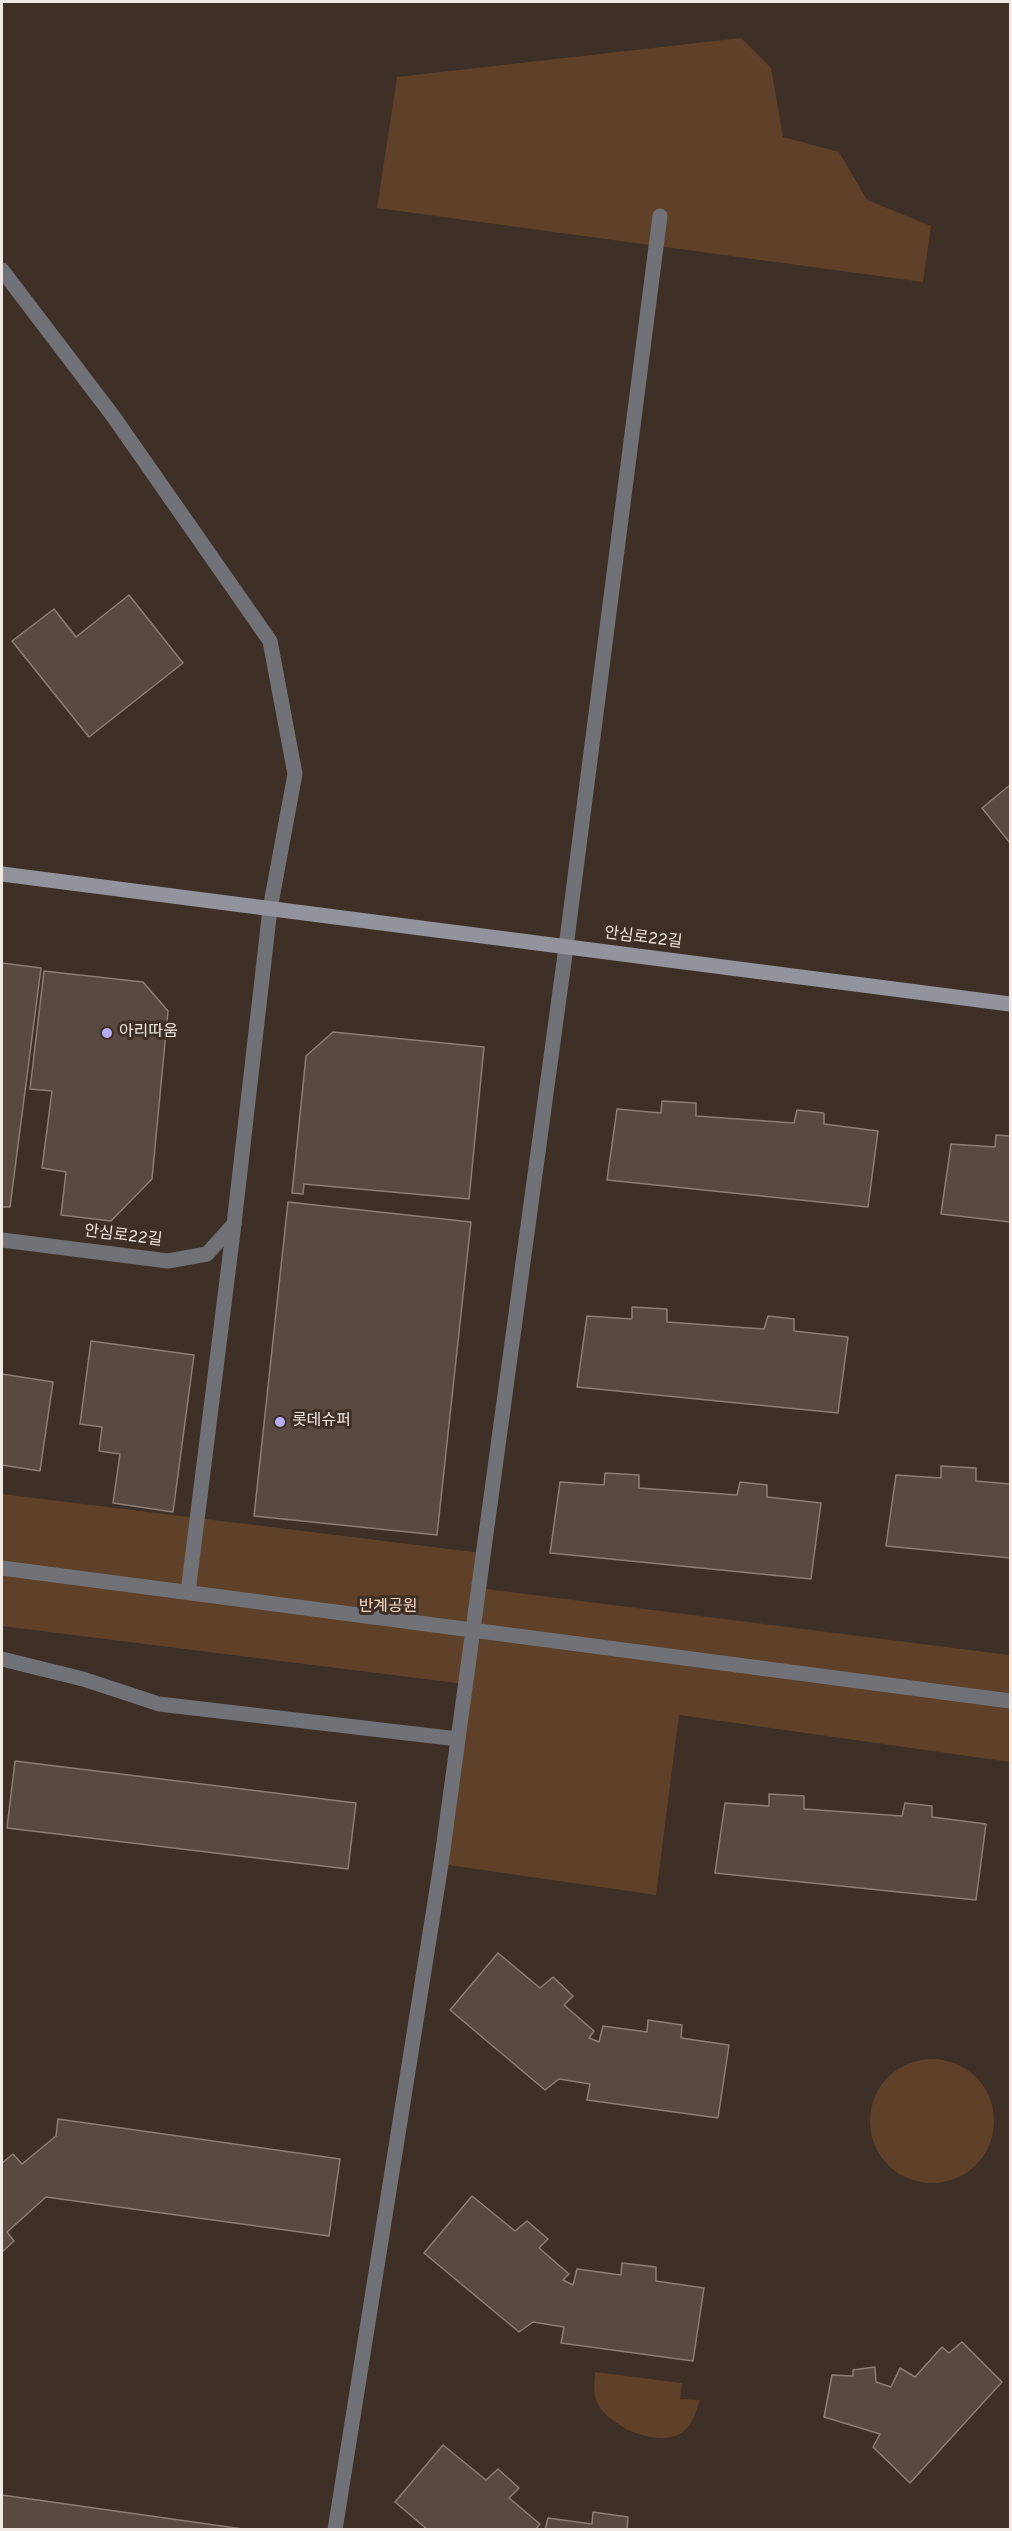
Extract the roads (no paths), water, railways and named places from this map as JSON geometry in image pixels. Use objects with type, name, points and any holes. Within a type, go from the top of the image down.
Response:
[{"type":"main road","name":"안심로22길","points":[[2,874],[1011,1004]]},
{"type":"street","points":[[335,2529],[441,1864],[566,947],[660,216]]},
{"type":"street","points":[[2,270],[114,416],[270,640],[295,774],[270,909],[234,1224],[188,1592]]},
{"type":"street","name":"안심로22길","points":[[2,1240],[168,1261],[207,1254],[234,1224]]},
{"type":"street","points":[[2,1568],[1011,1701]]},
{"type":"street","points":[[2,1659],[83,1679],[159,1704],[458,1738]]},
{"type":"place","name":"아리따움","points":[[107,1033]]},
{"type":"place","name":"롯데슈퍼","points":[[280,1422]]},
{"type":"park label","name":"반계공원","points":[[388,1608]]}]
